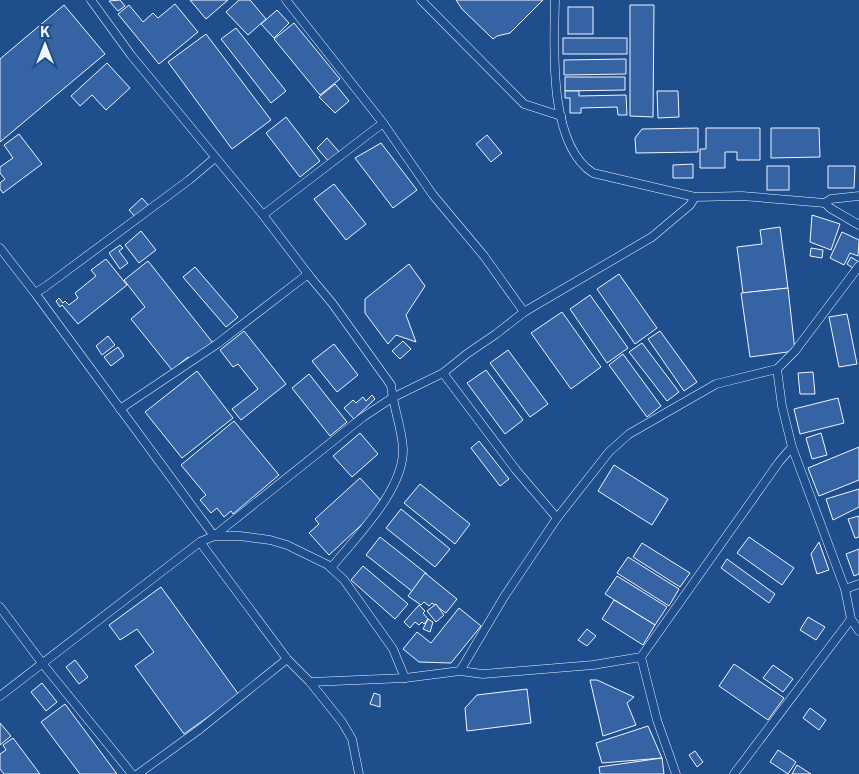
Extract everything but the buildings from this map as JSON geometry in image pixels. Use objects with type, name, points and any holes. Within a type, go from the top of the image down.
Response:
[{"type":"street","points":[[91,0],[131,55],[262,214],[332,303],[391,385],[403,448],[402,465],[388,497],[331,568]]},
{"type":"street","points":[[286,0],[383,123],[404,156],[433,195],[484,256],[524,312]]},
{"type":"street","points":[[421,0],[524,104],[561,116]]},
{"type":"street","points":[[556,0],[554,45],[556,85],[561,116],[572,150],[585,167],[593,173],[694,197],[742,196],[825,203],[831,199],[859,196]]},
{"type":"street","points":[[262,214],[383,123]]},
{"type":"street","points":[[35,293],[189,180],[215,158]]},
{"type":"street","points":[[0,696],[200,542],[214,536],[363,417],[392,398],[443,373],[524,312],[652,237],[690,205],[694,197]]},
{"type":"street","points":[[825,203],[859,225]]},
{"type":"street","points":[[0,248],[214,536]]},
{"type":"street","points":[[460,671],[504,598],[557,518],[609,452],[630,434],[716,384],[777,369],[795,351],[859,266]]},
{"type":"street","points":[[120,409],[217,344],[308,274]]},
{"type":"street","points":[[777,369],[782,406],[792,447],[845,589],[852,619],[859,631]]},
{"type":"street","points":[[443,373],[516,470],[557,518]]},
{"type":"street","points":[[310,682],[404,678],[460,671],[483,674],[593,665],[641,657],[779,462],[792,447]]},
{"type":"street","points":[[214,536],[240,536],[270,540],[287,545],[331,568],[344,580],[393,648],[404,678]]},
{"type":"street","points":[[200,542],[287,659],[310,682],[342,722],[352,739],[359,774]]},
{"type":"street","points":[[845,589],[859,584]]},
{"type":"street","points":[[0,607],[42,663],[132,774]]},
{"type":"street","points":[[734,774],[852,619]]},
{"type":"street","points":[[641,657],[657,720],[676,774]]},
{"type":"street","points":[[138,774],[200,729],[287,659]]}]
